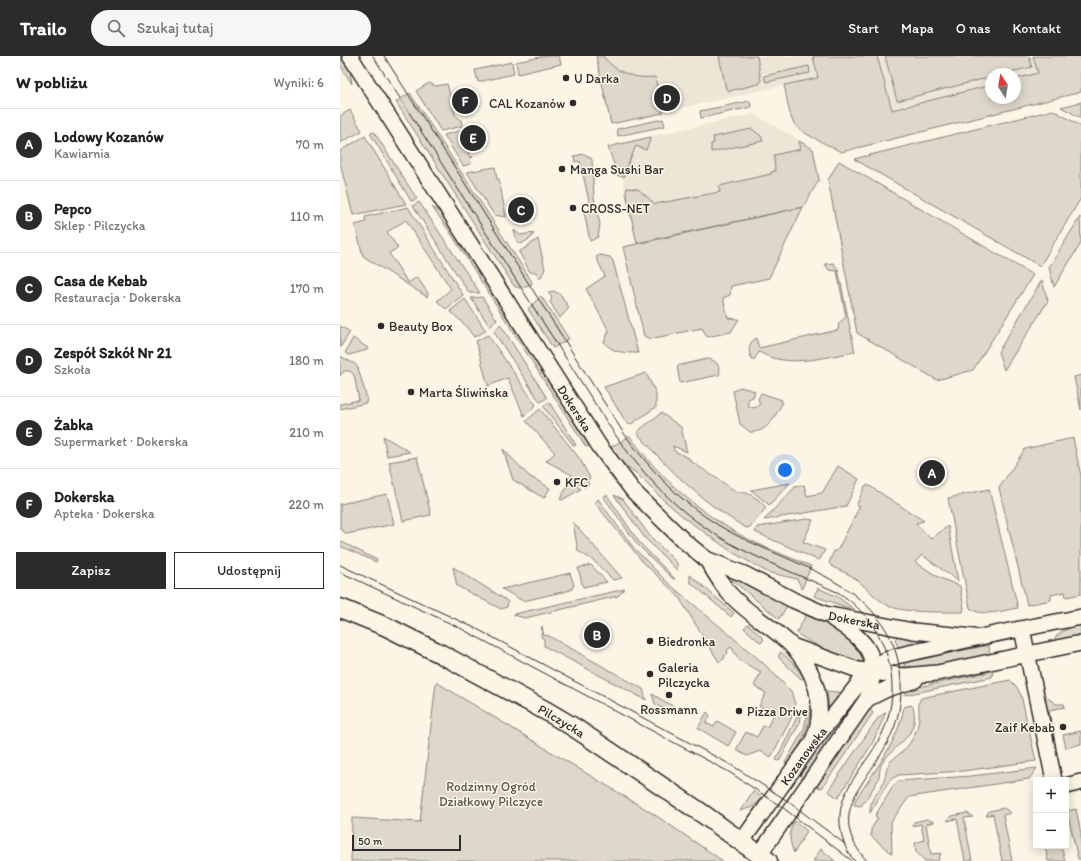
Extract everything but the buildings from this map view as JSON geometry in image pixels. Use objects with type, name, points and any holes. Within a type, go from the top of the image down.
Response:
[{"type":"street","name":"Dokerska","points":[[350,56],[579,414],[625,481],[668,527],[706,559],[729,592],[762,622],[792,646],[812,677],[820,705],[819,723],[809,747]]},
{"type":"street","name":"Dokerska","points":[[706,559],[744,574],[793,600],[825,614],[857,634],[868,652],[868,671],[792,646]]},
{"type":"street","name":"Pilczycka","points":[[340,608],[386,627],[441,654],[548,712],[581,732],[742,841],[764,858]]},
{"type":"street","name":"Dokerska","points":[[825,614],[887,626]]},
{"type":"street","name":"Kozanowska","points":[[742,841],[809,747],[868,671],[893,656],[973,637],[1081,617]]},
{"type":"street","name":"Kozanowska","points":[[887,626],[913,631],[973,637]]},
{"type":"street","points":[[1022,629],[1053,777]]},
{"type":"street","name":"Kozanowska","points":[[867,699],[892,687],[938,674],[1081,644]]},
{"type":"street","name":"Kozanowska","points":[[868,671],[904,676],[938,674]]},
{"type":"street","name":"Kozanowska","points":[[764,858],[867,699],[868,671]]},
{"type":"street","points":[[1069,785],[1081,782]]},
{"type":"shaded area","points":[[596,56],[1081,56],[1081,62],[1021,77],[1021,68],[985,68],[985,87],[886,112],[838,73],[611,124]]},
{"type":"shaded area","points":[[754,114],[813,148],[819,180],[806,206],[636,244],[615,144]]},
{"type":"green space","points":[[340,56],[350,71],[352,84],[340,65]]},
{"type":"green space","points":[[545,56],[559,56],[561,64],[518,74],[516,62]]},
{"type":"green space","points":[[596,56],[603,56],[614,67],[626,74],[640,77],[655,77],[663,113],[611,124]]},
{"type":"green space","points":[[719,56],[757,56],[761,81],[759,84],[729,91],[726,89]]},
{"type":"green space","points":[[813,56],[877,56],[892,110],[985,87],[985,104],[1021,104],[1021,77],[1038,73],[1033,56],[1081,56],[1081,92],[841,152],[801,130],[793,122],[790,113],[784,85],[818,78]]},
{"type":"green space","points":[[885,56],[1029,56],[1032,67],[1021,70],[1021,68],[985,68],[985,79],[897,101]]},
{"type":"green space","points":[[512,62],[514,74],[478,82],[475,70]]},
{"type":"green space","points":[[809,66],[810,73],[766,82],[764,76]]},
{"type":"green space","points":[[429,83],[436,86],[447,84],[455,115],[461,120],[462,126],[441,131],[416,91]]},
{"type":"green space","points":[[410,93],[531,280],[532,284],[519,288],[514,286],[396,102]]},
{"type":"green space","points":[[750,101],[751,107],[701,118],[700,111]]},
{"type":"green space","points":[[1081,102],[1081,118],[1061,107]]},
{"type":"green space","points":[[350,110],[362,131],[340,143],[340,116]]},
{"type":"green space","points":[[1053,110],[1081,126],[1081,198],[1040,266],[854,159]]},
{"type":"green space","points":[[663,119],[665,126],[618,136],[617,129]]},
{"type":"green space","points":[[752,129],[761,136],[763,141],[711,152],[711,144],[714,143],[713,137]]},
{"type":"green space","points":[[463,130],[469,155],[473,157],[470,158],[471,164],[463,166],[444,135]]},
{"type":"green space","points":[[374,132],[417,199],[411,201],[370,133]]},
{"type":"green space","points":[[365,136],[406,204],[353,215],[340,163],[340,151]]},
{"type":"green space","points":[[651,137],[646,150],[636,146],[626,168],[625,176],[618,176],[608,147]]},
{"type":"green space","points":[[799,141],[813,149],[819,180],[803,207],[637,243],[626,193],[627,188],[638,189],[655,204],[720,192],[719,186],[771,174],[771,172],[775,171],[774,155],[801,149]]},
{"type":"green space","points":[[584,154],[592,160],[594,198],[600,224],[598,237],[590,241],[584,212],[591,210],[580,161],[575,162],[574,156]]},
{"type":"green space","points":[[839,161],[1033,275],[973,370],[937,380],[857,333],[828,180]]},
{"type":"green space","points":[[495,167],[497,179],[499,179],[506,217],[494,215],[467,172]]},
{"type":"green space","points":[[419,202],[480,293],[469,293],[413,206]]},
{"type":"green space","points":[[408,207],[463,295],[446,309],[437,301],[451,289],[406,220],[387,232],[398,248],[389,253],[408,283],[417,277],[428,293],[427,297],[363,256],[355,225],[366,222],[365,217]]},
{"type":"green space","points":[[432,207],[442,214],[589,446],[586,447],[450,232]]},
{"type":"green space","points":[[803,207],[769,278],[731,286],[730,295],[723,298],[728,318],[739,319],[731,332],[707,337],[702,328],[650,339],[644,336],[623,247]]},
{"type":"green space","points":[[1080,217],[1081,243],[1054,287],[1049,267]]},
{"type":"green space","points":[[514,230],[520,235],[534,233],[531,238],[521,244],[517,242]]},
{"type":"green space","points":[[538,239],[545,269],[540,279],[536,272],[530,272],[519,252]]},
{"type":"green space","points":[[600,255],[610,257],[613,261],[638,353],[615,350],[607,346],[604,342],[609,331],[586,289],[605,276],[596,257]]},
{"type":"green space","points":[[833,263],[838,269],[855,352],[819,359],[794,361],[770,357],[759,352],[753,361],[749,348],[753,340],[756,338],[759,348],[838,330],[839,323],[846,317],[837,271],[829,270],[825,264]]},
{"type":"green space","points":[[1042,280],[1048,301],[1004,370],[998,352]]},
{"type":"green space","points":[[554,291],[561,295],[569,308],[560,318],[550,302],[552,298],[548,292]]},
{"type":"green space","points":[[541,296],[569,339],[553,348],[528,309]]},
{"type":"green space","points":[[482,297],[497,320],[490,327],[471,298]]},
{"type":"green space","points":[[465,299],[486,331],[474,337],[464,324],[450,311]]},
{"type":"green space","points":[[500,324],[547,398],[540,402],[494,332]]},
{"type":"green space","points":[[340,326],[350,332],[340,348]]},
{"type":"green space","points":[[488,335],[536,405],[524,416],[508,378],[488,386],[476,341]]},
{"type":"green space","points":[[353,338],[368,348],[367,350],[349,355],[345,353]]},
{"type":"green space","points":[[340,356],[355,364],[358,368],[367,399],[366,403],[340,409],[340,404],[359,400],[354,375],[350,371],[344,371],[340,376]]},
{"type":"green space","points":[[707,359],[713,360],[718,365],[720,370],[719,375],[680,383],[677,366]]},
{"type":"green space","points":[[646,373],[656,393],[656,407],[630,425],[626,422],[604,387]]},
{"type":"green space","points":[[1081,375],[1081,410],[1074,377]]},
{"type":"green space","points":[[740,387],[755,391],[753,397],[748,400],[748,406],[755,408],[760,404],[758,399],[761,393],[782,400],[782,404],[773,419],[761,430],[750,432],[740,424],[733,391]]},
{"type":"green space","points":[[549,402],[576,445],[574,446],[543,406]]},
{"type":"green space","points":[[540,409],[580,459],[590,478],[587,481],[589,484],[585,487],[570,478],[572,475],[546,461],[555,453],[526,421]]},
{"type":"green space","points":[[661,413],[681,427],[687,452],[673,446],[674,451],[689,458],[689,460],[737,492],[749,494],[757,499],[766,508],[750,527],[746,528],[701,497],[662,461],[638,434],[638,431]]},
{"type":"green space","points":[[383,436],[410,452],[387,456]]},
{"type":"green space","points":[[630,436],[654,466],[682,494],[713,518],[754,542],[811,566],[802,589],[797,579],[767,572],[732,552],[687,520],[659,496],[637,474],[620,461],[611,447]]},
{"type":"green space","points":[[1073,438],[1081,476],[1081,594],[1066,597],[1065,592],[1051,595],[1051,600],[1027,605],[999,488],[1025,449]]},
{"type":"green space","points":[[503,449],[529,476],[550,488],[544,498],[513,480]]},
{"type":"green space","points":[[417,457],[431,515],[403,521],[389,462]]},
{"type":"green space","points":[[838,466],[859,479],[846,506],[764,520],[795,487],[804,485],[807,496],[822,493]]},
{"type":"green space","points":[[570,482],[581,489],[562,500],[560,499]]},
{"type":"green space","points":[[790,483],[769,505],[751,490]]},
{"type":"green space","points":[[868,485],[924,521],[916,523],[931,539],[948,526],[958,581],[922,555],[915,562],[940,578],[960,586],[964,608],[963,612],[915,611],[889,606],[853,577],[833,567],[829,563],[834,551],[837,551],[860,506],[856,506],[865,486]]},
{"type":"green space","points":[[989,489],[1018,608],[987,613],[975,611],[970,608],[948,498]]},
{"type":"green space","points":[[387,494],[394,524],[347,534],[340,529],[340,504]]},
{"type":"green space","points":[[607,495],[639,542],[675,579],[673,579],[637,544],[603,496]]},
{"type":"green space","points":[[614,495],[623,499],[649,535],[677,563],[677,570],[645,538]]},
{"type":"green space","points":[[598,499],[633,547],[668,583],[762,662],[791,691],[795,704],[791,719],[771,757],[760,751],[747,756],[736,750],[746,732],[757,737],[763,726],[767,727],[774,714],[759,706],[766,693],[754,686],[761,672],[740,661],[731,647],[727,650],[728,653],[724,656],[725,658],[719,662],[678,596],[642,561],[595,503]]},
{"type":"green space","points":[[807,519],[813,520],[803,542],[825,550],[818,560],[755,532],[757,527]]},
{"type":"green space","points":[[573,522],[622,578],[613,580],[594,561],[578,551]]},
{"type":"green space","points":[[340,541],[377,560],[376,562],[340,546]]},
{"type":"green space","points":[[591,565],[607,582],[583,587],[578,568]]},
{"type":"green space","points":[[453,567],[506,600],[508,602],[507,607],[501,609],[457,586]]},
{"type":"green space","points":[[570,573],[574,585],[571,590],[523,601],[502,589]]},
{"type":"green space","points":[[690,575],[734,613],[731,617],[690,582]]},
{"type":"green space","points":[[733,576],[787,606],[779,619],[731,579]]},
{"type":"green space","points":[[818,588],[838,597],[855,610],[814,596]]},
{"type":"green space","points":[[625,589],[618,596],[525,618],[514,615],[514,614]]},
{"type":"green space","points":[[806,615],[842,632],[857,645],[865,662],[840,657],[819,647],[796,633]]},
{"type":"green space","points":[[748,624],[764,639],[761,643],[744,628]]},
{"type":"green space","points":[[1081,625],[1081,636],[1054,641],[1061,632]]},
{"type":"green space","points":[[542,626],[544,636],[547,635],[643,689],[646,700],[544,646],[544,639],[541,637]]},
{"type":"green space","points":[[898,636],[933,640],[899,650],[895,639]]},
{"type":"green space","points":[[989,646],[990,655],[927,667],[903,667],[906,662]]},
{"type":"green space","points":[[781,652],[795,665],[804,678],[801,679],[779,658],[779,654]]},
{"type":"green space","points":[[993,671],[992,677],[905,695],[905,690]]},
{"type":"green space","points":[[1010,680],[1016,686],[1021,695],[1036,761],[963,771],[899,775],[891,779],[870,813],[871,803],[881,788],[888,765],[907,747],[914,736],[919,717],[918,704],[921,698]]},
{"type":"green space","name":"Rodzinny Ogród Działkowy Pilczyce","points":[[436,682],[652,813],[723,861],[351,861],[352,818],[420,822]]},
{"type":"green space","points":[[827,691],[845,693],[829,712]]},
{"type":"green space","points":[[1041,693],[1056,704],[1064,704],[1065,707],[1049,710],[1056,747],[1052,748]]},
{"type":"green space","points":[[652,694],[678,709],[674,715],[655,704]]},
{"type":"green space","points":[[854,700],[854,703],[804,778],[800,775],[849,701]]},
{"type":"green space","points":[[911,705],[913,707],[914,717],[913,726],[910,733],[881,765],[878,780],[861,806],[854,805],[856,799],[891,744],[897,732],[904,707]]},
{"type":"green space","points":[[870,709],[873,713],[822,788],[816,787]]},
{"type":"green space","points":[[808,710],[810,711],[809,719],[805,733],[787,766],[785,763],[804,729]]},
{"type":"green space","points":[[707,712],[710,716],[706,723],[714,727],[717,721],[736,732],[728,746],[698,728]]},
{"type":"green space","points":[[886,712],[873,742],[838,798],[828,791],[878,718]]},
{"type":"green space","points":[[798,715],[800,716],[799,724],[780,760],[778,761],[776,760]]},
{"type":"green space","points":[[1081,731],[1081,744],[1066,748],[1063,735]]},
{"type":"green space","points":[[1037,768],[1029,779],[909,797],[891,822],[892,854],[871,836],[871,829],[878,818],[875,816],[898,781],[971,776]]},
{"type":"green space","points":[[753,791],[763,798],[753,807],[740,811]]},
{"type":"green space","points":[[1004,808],[1011,813],[1003,815],[1012,861],[1002,861],[993,814],[986,816],[989,811]]},
{"type":"green space","points":[[1076,809],[1081,834],[1081,859],[1078,859],[1069,820],[1069,811]]},
{"type":"green space","points":[[967,813],[973,817],[964,818],[972,861],[965,861],[957,819],[947,821],[952,816]]},
{"type":"green space","points":[[927,819],[934,822],[926,824],[931,854],[941,853],[938,861],[925,861],[916,852],[915,843],[924,840],[921,824],[912,826],[914,822]]},
{"type":"green space","points":[[795,821],[807,831],[794,853],[790,841],[790,833],[792,825]]},
{"type":"green space","points":[[821,849],[835,861],[813,861]]},
{"type":"green space","points":[[1046,849],[1062,849],[1065,861],[1048,861]]},
{"type":"tram line","points":[[373,56],[608,424],[636,463],[668,498],[705,528],[747,552],[839,593],[856,606],[869,621],[880,638],[887,657],[891,676],[892,696],[888,716],[881,736],[846,793],[840,817],[844,844],[855,861]]},
{"type":"tram line","points":[[384,56],[623,432],[654,471],[678,495],[704,516],[741,538],[792,560],[841,586],[862,601],[880,621],[893,644],[897,655],[901,678],[901,689],[899,711],[892,733],[884,750],[855,796],[850,810],[849,826],[854,843],[867,861]]},
{"type":"tram line","points":[[340,565],[477,629],[733,766],[786,800],[845,844]]},
{"type":"tram line","points":[[340,572],[460,628],[729,772],[782,807],[851,860]]},
{"type":"place","name":"U Darka","points":[[566,78]]},
{"type":"place","name":"Zespół Szkół Nr 21","points":[[667,98]]},
{"type":"place","name":"Dokerska","points":[[465,101]]},
{"type":"place","name":"CAL Kozanów","points":[[573,103]]},
{"type":"place","name":"Żabka","points":[[473,138]]},
{"type":"place","name":"Manga Sushi Bar","points":[[562,169]]},
{"type":"place","name":"CROSS-NET","points":[[573,208]]},
{"type":"place","name":"Casa de Kebab","points":[[521,210]]},
{"type":"place","name":"Beauty Box","points":[[381,326]]},
{"type":"place","name":"Marta Śliwińska","points":[[411,392]]},
{"type":"place","name":"Lodowy Kozanów","points":[[932,473]]},
{"type":"place","name":"KFC","points":[[557,482]]},
{"type":"place","name":"Pepco","points":[[597,635]]},
{"type":"place","name":"Biedronka","points":[[650,641]]},
{"type":"place","name":"Galeria Pilczycka","points":[[650,674]]},
{"type":"place","name":"Rossmann","points":[[669,695]]},
{"type":"place","name":"Pizza Drive","points":[[739,711]]},
{"type":"place","name":"Zaif Kebab","points":[[1063,727]]}]
